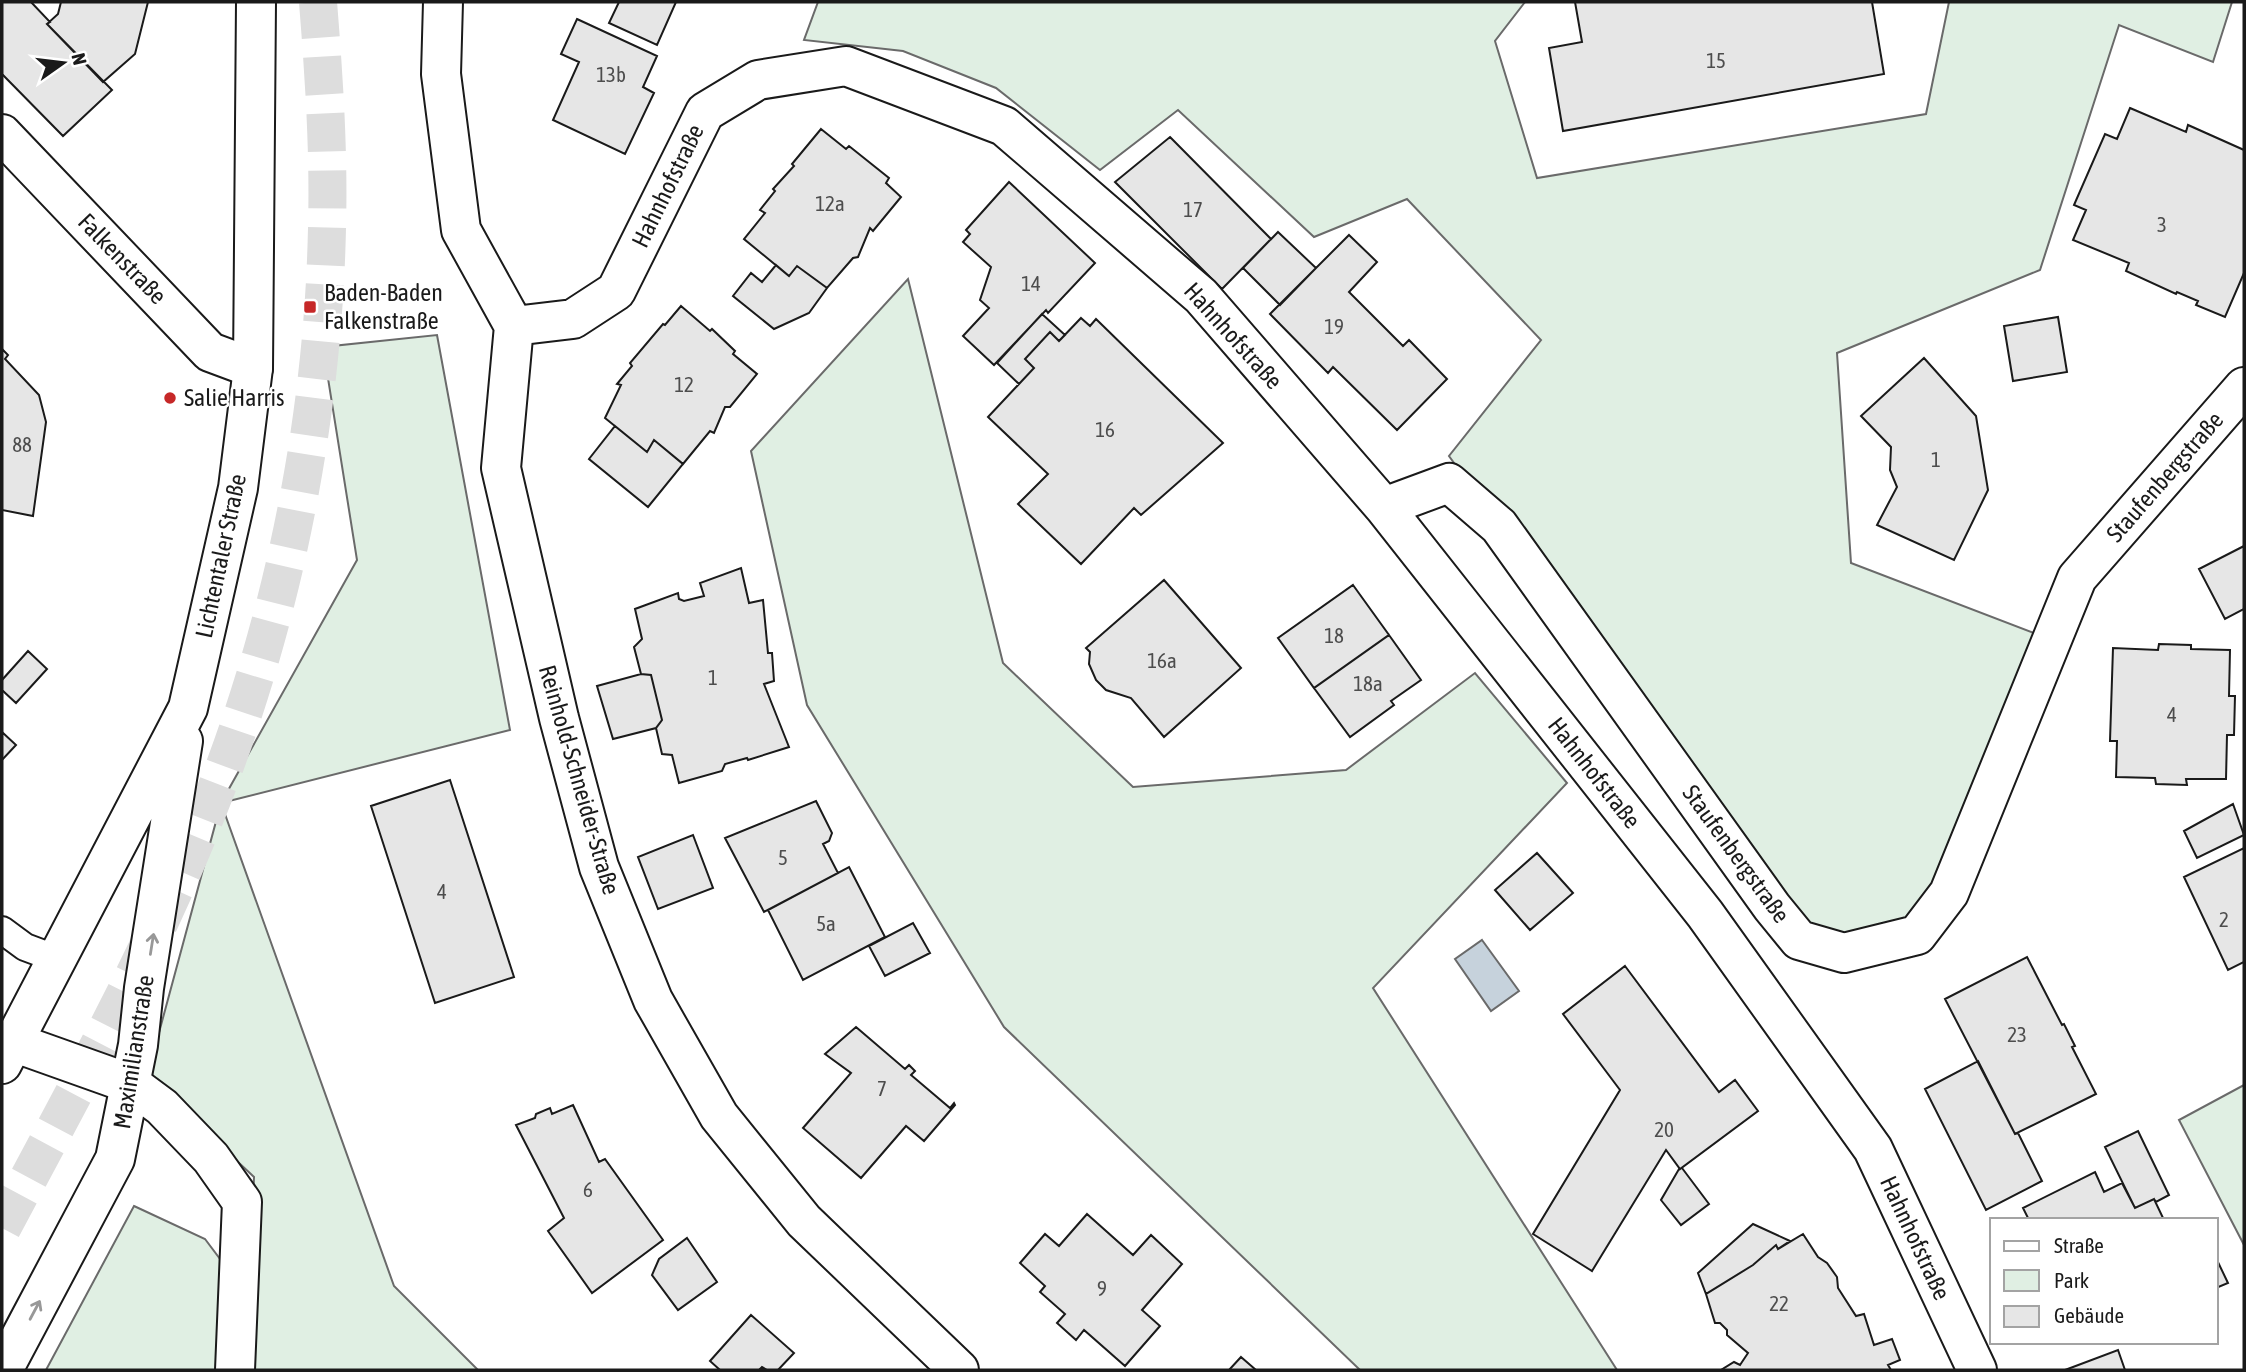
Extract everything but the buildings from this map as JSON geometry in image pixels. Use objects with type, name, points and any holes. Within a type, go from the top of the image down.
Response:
[{"type":"street","name":"Lichtentaler Straße","points":[[7,1053],[188,708],[238,488],[253,368],[256,2]]},
{"type":"street","points":[[443,2],[441,74],[461,230],[514,326]]},
{"type":"street","name":"Hahnhofstraße","points":[[514,326],[573,319],[616,291],[705,112],[758,80],[846,66],[1004,126],[1201,296],[1384,507],[1705,914],[1873,1149],[1977,1370]]},
{"type":"street","name":"Falkenstraße","points":[[2,134],[209,352],[253,368]]},
{"type":"street","name":"Reinhold-Schneider-Straße","points":[[514,326],[501,468],[559,718],[599,867],[653,1000],[719,1116],[804,1221],[959,1370]]},
{"type":"street","name":"Staufenbergstraße","points":[[1384,507],[1449,483],[1499,526],[1772,907],[1799,940],[1844,953],[1917,936],[1949,893],[2077,578],[2244,387]]},
{"type":"street","name":"Maximilianstraße","points":[[3,1370],[115,1159],[131,1084],[188,708]]},
{"type":"street","points":[[7,1053],[131,1084],[162,1107],[211,1157],[242,1202],[235,1370]]},
{"type":"lane","points":[[2,930],[25,947],[57,959]]},
{"type":"green space","points":[[818,2],[1525,2],[1495,41],[1537,178],[1926,114],[1949,2],[2232,2],[2213,62],[2119,25],[2040,270],[1837,353],[1851,563],[2034,633],[1917,935],[1799,940],[1449,456],[1541,340],[1407,199],[1314,237],[1178,110],[1100,170],[996,88],[903,51],[804,40]]},
{"type":"green space","points":[[908,279],[1003,663],[1133,787],[1346,770],[1475,673],[1567,783],[1373,988],[1617,1370],[1360,1370],[1004,1027],[807,705],[751,451]]},
{"type":"green space","points":[[437,335],[510,730],[221,803],[357,560],[323,347]]},
{"type":"green space","points":[[221,803],[394,1286],[478,1370],[247,1370],[254,1177],[147,1077]]},
{"type":"green space","points":[[2244,1085],[2244,1245],[2179,1120]]},
{"type":"green space","points":[[134,1206],[205,1239],[238,1283],[235,1370],[46,1370]]},
{"type":"shaded area","points":[[1482,940],[1519,991],[1491,1011],[1455,959]]},
{"type":"tunnel","points":[[2,1228],[115,1013],[168,904],[215,792],[239,724],[280,586],[308,443],[324,300],[327,171],[318,2]]},
{"type":"place","name":"Baden-Baden Falkenstraße","points":[[310,307]]},
{"type":"place","name":"Salie Harris","points":[[170,398]]}]
